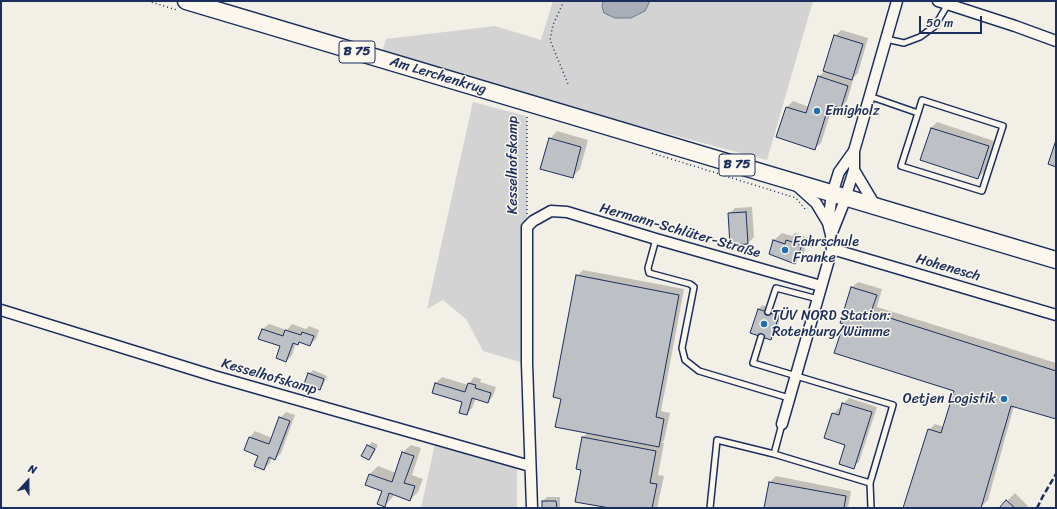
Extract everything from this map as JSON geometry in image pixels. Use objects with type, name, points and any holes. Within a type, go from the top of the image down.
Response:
[{"type":"main road","name":"Am Lerchenkrug","points":[[186,1],[528,103]]},
{"type":"main road","name":"B 75","points":[[528,103],[1056,260]]},
{"type":"street","points":[[828,223],[839,196],[854,170],[854,151],[897,1]]},
{"type":"street","points":[[938,1],[1056,41]]},
{"type":"street","points":[[831,235],[839,196],[839,172],[854,151]]},
{"type":"street","points":[[854,170],[876,207]]},
{"type":"street","points":[[782,424],[832,249],[828,223],[816,203],[792,182]]},
{"type":"street","name":"Hermann-Schlüter-Straße","points":[[530,224],[551,211],[567,212],[821,286]]},
{"type":"street","name":"Kesselhofskamp","points":[[530,224],[527,364],[532,508]]},
{"type":"street","name":"Hohenesch","points":[[832,249],[1056,315]]},
{"type":"street","name":"Kesselhofskamp","points":[[1,310],[214,376],[530,466]]},
{"type":"lane","points":[[886,39],[904,43],[920,37],[935,26],[948,4]]},
{"type":"lane","points":[[869,96],[918,113]]},
{"type":"lane","points":[[922,100],[1004,126],[982,191],[901,166],[918,113],[922,100]]},
{"type":"lane","points":[[656,239],[648,268],[649,273],[690,284],[694,287],[682,348],[685,360],[699,371],[789,398]]},
{"type":"lane","points":[[768,312],[776,288],[818,299]]},
{"type":"lane","points":[[761,337],[753,363],[893,405],[870,483],[871,508]]},
{"type":"lane","points":[[774,454],[782,424]]},
{"type":"lane","points":[[710,508],[717,440],[774,454],[870,483]]},
{"type":"path","points":[[564,1],[553,25],[550,40],[568,84]]},
{"type":"path","name":"Kesselhofskamp","points":[[528,103],[527,126],[530,224]]},
{"type":"shaded area","points":[[553,1],[813,1],[767,160],[631,124],[382,52],[386,39],[495,26],[541,40]]},
{"type":"shaded area","points":[[603,1],[650,1],[645,11],[631,18],[615,18],[604,13],[602,7]]},
{"type":"shaded area","points":[[473,102],[526,116],[527,120],[527,364],[483,351],[466,319],[443,300],[427,309]]},
{"type":"shaded area","points":[[436,439],[517,463],[517,508],[421,508]]},
{"type":"building","points":[[834,35],[863,44],[852,80],[823,71]]},
{"type":"building","name":"Emigholz","points":[[818,76],[848,86],[841,108],[829,105],[815,150],[776,137],[786,107],[806,113]]},
{"type":"building","points":[[931,128],[989,146],[978,179],[920,160]]},
{"type":"building","points":[[549,138],[581,147],[573,178],[540,169]]},
{"type":"building","points":[[1056,140],[1056,167],[1048,164]]},
{"type":"building","points":[[746,212],[748,244],[730,245],[728,213]]},
{"type":"building","name":"Fahrschule Franke","points":[[773,240],[785,244],[786,240],[802,245],[795,264],[769,254]]},
{"type":"building","points":[[576,275],[679,295],[656,417],[664,419],[659,447],[555,427],[561,399],[553,397]]},
{"type":"building","name":"Oetjen Logistik","points":[[851,287],[877,295],[871,312],[1056,371],[1056,419],[1011,406],[981,508],[903,508],[928,429],[941,433],[954,391],[834,353],[842,329],[861,334],[862,330],[840,323]]},
{"type":"building","name":"TÜV NORD Station: Rotenburg/Wümme","points":[[758,309],[779,316],[771,340],[750,333]]},
{"type":"building","points":[[262,329],[283,336],[285,330],[301,335],[302,332],[314,336],[310,346],[299,342],[298,345],[293,343],[286,362],[276,358],[280,346],[258,339]]},
{"type":"building","points":[[308,373],[324,379],[320,390],[304,384]]},
{"type":"building","points":[[435,383],[465,392],[468,383],[476,385],[475,388],[491,393],[488,403],[472,398],[467,415],[459,413],[462,402],[432,393]]},
{"type":"building","name":"Oetjen Logistik","points":[[842,403],[872,412],[854,469],[839,464],[845,445],[824,438],[832,413],[839,415]]},
{"type":"building","points":[[279,417],[290,421],[275,460],[269,457],[264,470],[254,466],[258,456],[244,450],[249,437],[269,444]]},
{"type":"building","points":[[582,437],[656,451],[650,483],[657,484],[652,508],[610,508],[575,502],[581,470],[576,469]]},
{"type":"building","points":[[367,445],[375,449],[369,460],[361,456]]},
{"type":"building","points":[[402,452],[414,456],[404,483],[415,486],[410,501],[389,493],[385,507],[377,504],[382,491],[365,485],[369,474],[392,482]]},
{"type":"building","points":[[769,482],[846,496],[844,508],[764,508]]},
{"type":"building","points":[[1006,500],[1015,508],[999,508]]},
{"type":"building","points":[[542,501],[556,501],[557,508],[542,508]]},
{"type":"railway","points":[[1037,508],[1056,474]]},
{"type":"place","name":"Emigholz","points":[[817,111]]},
{"type":"place","name":"Fahrschule Franke","points":[[785,250]]},
{"type":"place","name":"TÜV NORD Station: Rotenburg/Wümme","points":[[764,324]]},
{"type":"place","name":"Oetjen Logistik","points":[[1004,399]]}]
